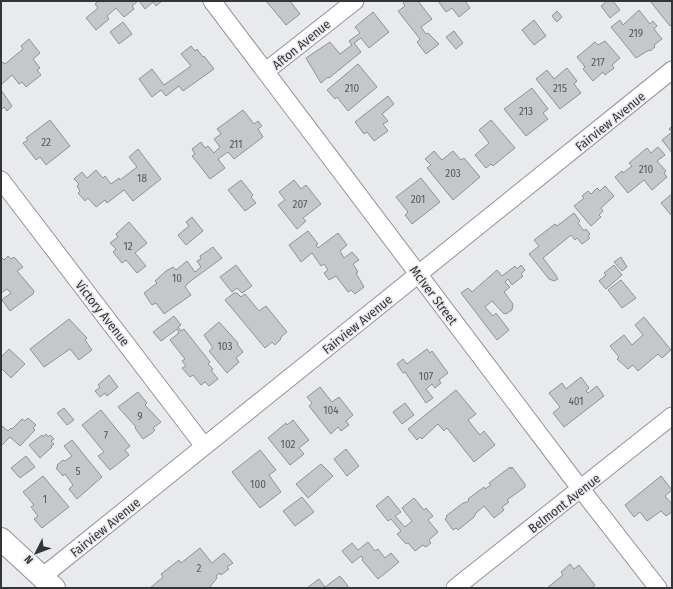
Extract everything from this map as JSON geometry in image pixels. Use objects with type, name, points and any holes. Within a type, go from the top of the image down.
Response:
[{"type":"street","name":"McIver Street","points":[[212,1],[581,490],[658,588]]},
{"type":"street","name":"Afton Avenue","points":[[266,71],[355,1]]},
{"type":"street","name":"Fairview Avenue","points":[[48,583],[204,446],[419,275],[672,70]]},
{"type":"street","name":"Victory Avenue","points":[[1,180],[204,446]]},
{"type":"street","name":"Belmont Avenue","points":[[455,588],[581,490],[672,416]]},
{"type":"street","points":[[1,539],[48,583]]},
{"type":"building","points":[[99,1],[138,1],[132,6],[134,9],[124,17],[116,8],[107,16],[109,19],[96,30],[86,18],[98,8],[95,4]]},
{"type":"building","points":[[139,1],[162,1],[156,6],[153,2],[145,9]]},
{"type":"building","points":[[266,1],[290,1],[300,14],[286,25]]},
{"type":"building","points":[[405,1],[418,1],[432,19],[421,27],[426,34],[428,33],[439,44],[426,54],[417,42],[420,39],[398,11],[405,6],[403,3]]},
{"type":"building","points":[[438,1],[465,1],[470,8],[459,17],[452,8],[446,12]]},
{"type":"building","points":[[607,1],[613,1],[620,10],[610,18],[601,6]]},
{"type":"building","points":[[650,1],[672,1],[672,24],[670,26]]},
{"type":"building","points":[[639,10],[650,24],[653,21],[657,26],[654,29],[662,39],[654,45],[655,47],[650,51],[649,50],[636,58],[611,27],[620,20],[623,25]]},
{"type":"building","points":[[557,11],[562,17],[557,22],[552,16]]},
{"type":"building","points":[[373,12],[389,32],[369,48],[361,38],[354,43],[361,52],[321,83],[306,58],[330,42],[340,54],[352,45],[349,41],[360,33],[355,27]]},
{"type":"building","points":[[534,20],[546,36],[534,45],[522,30]]},
{"type":"building","points":[[123,22],[132,34],[119,44],[110,32]]},
{"type":"building","points":[[454,31],[463,43],[456,49],[446,37]]},
{"type":"building","points":[[29,39],[40,53],[33,59],[40,68],[37,70],[41,75],[26,87],[22,82],[19,84],[12,75],[1,85],[1,63],[3,62],[5,64],[23,49],[21,46]]},
{"type":"building","points":[[605,41],[620,58],[612,65],[614,68],[605,75],[603,72],[593,81],[583,69],[585,67],[577,57],[595,42],[598,45]]},
{"type":"building","points":[[191,46],[195,51],[197,49],[203,57],[204,56],[214,69],[183,91],[179,86],[166,96],[161,90],[152,97],[139,79],[152,69],[164,85],[191,66],[181,54]]},
{"type":"building","points":[[358,64],[377,87],[348,111],[337,97],[335,99],[327,90]]},
{"type":"building","points":[[567,68],[577,81],[574,84],[581,93],[560,109],[536,79],[547,70],[554,79]]},
{"type":"building","points":[[532,88],[548,109],[543,113],[548,119],[526,136],[504,109]]},
{"type":"building","points":[[1,90],[12,106],[7,111],[4,107],[1,110]]},
{"type":"building","points":[[388,96],[394,104],[382,114],[388,121],[383,124],[388,131],[374,141],[367,132],[364,134],[355,122]]},
{"type":"building","points":[[243,110],[254,124],[258,121],[262,126],[258,129],[263,137],[234,159],[228,152],[218,159],[225,168],[210,179],[192,156],[195,154],[192,149],[201,142],[205,148],[208,146],[214,153],[220,147],[214,139],[221,134],[217,129]]},
{"type":"building","points":[[50,120],[70,146],[46,165],[40,157],[36,160],[23,143],[28,140],[26,138]]},
{"type":"building","points":[[491,120],[515,148],[493,166],[491,164],[486,168],[475,155],[489,143],[479,130]]},
{"type":"building","points":[[672,132],[672,153],[662,140]]},
{"type":"building","points":[[658,147],[665,155],[657,161],[666,171],[664,173],[667,177],[652,190],[644,180],[628,193],[615,177],[622,171],[623,173],[632,166],[629,163],[647,148],[651,153]]},
{"type":"building","points":[[138,149],[161,179],[133,201],[124,190],[107,203],[105,200],[96,207],[88,198],[85,201],[78,193],[80,191],[77,186],[79,184],[74,179],[82,172],[87,178],[96,170],[103,178],[105,176],[111,184],[119,178],[120,180],[137,167],[129,157]]},
{"type":"building","points":[[434,151],[442,160],[453,151],[461,160],[464,158],[480,177],[453,200],[427,168],[431,165],[425,159]]},
{"type":"building","points":[[421,178],[440,202],[412,224],[405,215],[408,212],[396,197]]},
{"type":"building","points":[[241,180],[253,195],[251,197],[256,203],[245,211],[228,190]]},
{"type":"building","points":[[294,180],[301,189],[306,185],[321,204],[303,218],[306,221],[297,229],[278,205],[285,200],[279,192]]},
{"type":"building","points":[[605,186],[614,196],[601,208],[603,211],[599,215],[601,217],[591,226],[574,206],[584,198],[582,196],[588,191],[591,194],[597,188],[600,191]]},
{"type":"building","points":[[672,194],[672,214],[671,215],[661,203]]},
{"type":"building","points":[[574,213],[580,221],[578,223],[584,231],[586,229],[590,234],[588,236],[590,238],[582,244],[577,238],[575,240],[571,235],[543,258],[558,279],[554,281],[549,279],[529,254],[539,246],[534,240],[555,224],[557,226]]},
{"type":"building","points":[[192,217],[203,231],[186,245],[178,235],[189,226],[186,222]]},
{"type":"building","points":[[129,222],[147,243],[135,253],[146,266],[137,273],[126,260],[122,263],[113,252],[116,249],[110,243],[118,237],[116,234]]},
{"type":"building","points":[[308,231],[318,244],[316,245],[318,248],[338,233],[347,245],[340,251],[344,258],[352,252],[359,260],[353,264],[364,287],[355,294],[351,290],[348,292],[336,276],[329,280],[324,273],[328,270],[324,264],[321,266],[312,253],[301,262],[289,245]]},
{"type":"building","points":[[213,247],[222,258],[188,283],[185,287],[191,295],[164,314],[156,303],[152,305],[144,293],[157,283],[155,281],[166,271],[173,267],[176,270],[187,261],[195,272],[201,267],[197,261],[201,259],[200,256]]},
{"type":"building","points":[[8,256],[11,259],[14,257],[23,267],[17,271],[34,291],[33,294],[10,311],[2,300],[11,293],[7,289],[1,293],[1,257],[4,260]]},
{"type":"building","points":[[621,257],[627,267],[622,271],[614,262]]},
{"type":"building","points":[[236,265],[252,286],[242,293],[237,288],[232,292],[220,277]]},
{"type":"building","points":[[521,265],[525,270],[521,274],[523,276],[512,285],[508,279],[505,282],[510,287],[504,292],[513,304],[512,310],[506,314],[503,313],[492,301],[485,307],[493,316],[496,313],[509,330],[497,340],[461,293],[468,288],[472,292],[497,270],[502,276],[515,266],[517,269]]},
{"type":"building","points":[[614,265],[622,275],[606,289],[599,281],[606,275],[604,273]]},
{"type":"building","points":[[621,280],[636,298],[622,308],[608,290]]},
{"type":"building","points":[[234,293],[237,293],[241,297],[245,294],[259,311],[266,306],[287,332],[275,345],[272,342],[265,348],[225,300]]},
{"type":"building","points":[[174,316],[181,325],[178,327],[181,331],[184,329],[210,362],[208,364],[213,369],[211,370],[218,379],[209,386],[205,382],[201,385],[193,375],[190,377],[182,368],[186,366],[182,361],[185,359],[170,340],[179,333],[177,329],[161,341],[153,332]]},
{"type":"building","points":[[644,317],[671,350],[662,358],[658,354],[638,371],[633,365],[628,369],[617,359],[619,357],[610,346],[624,335],[632,345],[643,335],[635,325]]},
{"type":"building","points":[[69,319],[87,338],[85,340],[92,350],[79,360],[70,349],[44,367],[30,349]]},
{"type":"building","points":[[219,322],[238,343],[237,344],[243,352],[236,358],[239,362],[227,373],[209,351],[213,348],[204,335]]},
{"type":"building","points":[[9,349],[25,364],[11,378],[1,368],[1,357]]},
{"type":"building","points":[[427,349],[430,353],[432,351],[448,373],[439,380],[441,383],[435,388],[432,384],[426,389],[433,398],[426,403],[405,372],[403,373],[397,364],[403,359],[407,364]]},
{"type":"building","points":[[109,375],[118,387],[107,396],[105,393],[100,397],[95,391],[100,387],[98,385]]},
{"type":"building","points":[[581,377],[589,388],[586,391],[588,393],[597,386],[604,396],[564,427],[553,413],[560,407],[549,393],[562,383],[566,389]]},
{"type":"building","points":[[320,387],[332,402],[339,397],[353,415],[346,421],[349,425],[341,431],[338,427],[331,434],[309,406],[312,403],[307,397]]},
{"type":"building","points":[[456,390],[476,414],[468,420],[480,435],[484,431],[495,445],[474,462],[447,428],[444,431],[438,424],[422,439],[420,437],[417,440],[408,429]]},
{"type":"building","points":[[138,392],[147,403],[145,405],[161,422],[153,428],[155,430],[152,433],[143,439],[135,428],[136,427],[118,407]]},
{"type":"building","points":[[405,403],[414,415],[402,424],[393,412]]},
{"type":"building","points":[[64,408],[74,420],[67,425],[57,413]]},
{"type":"building","points":[[101,410],[130,446],[125,450],[129,455],[110,470],[98,456],[104,452],[82,425]]},
{"type":"building","points":[[28,418],[36,425],[33,428],[35,430],[20,446],[10,437],[1,446],[1,425],[8,431],[22,419],[25,421]]},
{"type":"building","points":[[293,420],[309,440],[299,448],[304,454],[290,465],[268,438],[286,423],[287,425]]},
{"type":"building","points":[[46,434],[48,437],[50,435],[54,439],[51,441],[54,444],[40,458],[29,445],[42,435],[43,437]]},
{"type":"building","points":[[72,440],[102,477],[77,499],[69,489],[73,485],[65,474],[63,476],[56,468],[58,467],[57,465],[63,460],[65,461],[72,456],[64,446]]},
{"type":"building","points":[[346,449],[359,466],[347,476],[334,459]]},
{"type":"building","points":[[260,450],[276,470],[269,475],[281,492],[260,508],[232,472]]},
{"type":"building","points":[[26,456],[35,467],[20,478],[11,468]]},
{"type":"building","points":[[321,464],[333,476],[308,498],[296,484]]},
{"type":"building","points":[[510,467],[511,469],[512,467],[525,484],[525,487],[507,500],[509,502],[502,507],[504,510],[494,518],[484,506],[476,513],[474,517],[458,530],[456,528],[453,530],[445,519],[447,517],[446,516],[463,503],[467,502],[469,500],[468,499],[484,487],[485,489],[491,485],[489,483]]},
{"type":"building","points":[[43,476],[69,507],[42,528],[34,519],[38,516],[31,507],[34,505],[23,492]]},
{"type":"building","points":[[661,476],[672,490],[665,496],[672,504],[672,512],[666,516],[661,511],[647,521],[640,512],[634,517],[625,505]]},
{"type":"building","points":[[388,496],[401,512],[395,516],[405,527],[412,521],[402,508],[414,498],[424,510],[426,508],[433,516],[428,520],[438,532],[429,540],[431,543],[426,547],[423,545],[415,551],[408,543],[406,544],[397,534],[401,531],[391,519],[388,521],[376,506]]},
{"type":"building","points":[[302,497],[314,512],[295,526],[283,511]]},
{"type":"building","points":[[368,542],[375,551],[378,549],[385,558],[391,553],[399,562],[378,579],[362,560],[363,559],[361,556],[352,563],[342,551],[352,543],[358,550]]},
{"type":"building","points":[[200,548],[212,563],[224,553],[233,563],[227,567],[229,569],[221,575],[220,573],[216,576],[217,578],[209,588],[150,588],[163,577],[161,574],[179,560],[181,563]]},
{"type":"building","points":[[570,564],[574,569],[579,565],[595,585],[592,588],[547,588],[563,575],[561,572]]},
{"type":"building","points":[[340,576],[348,586],[346,588],[307,588],[319,579],[325,587]]}]
